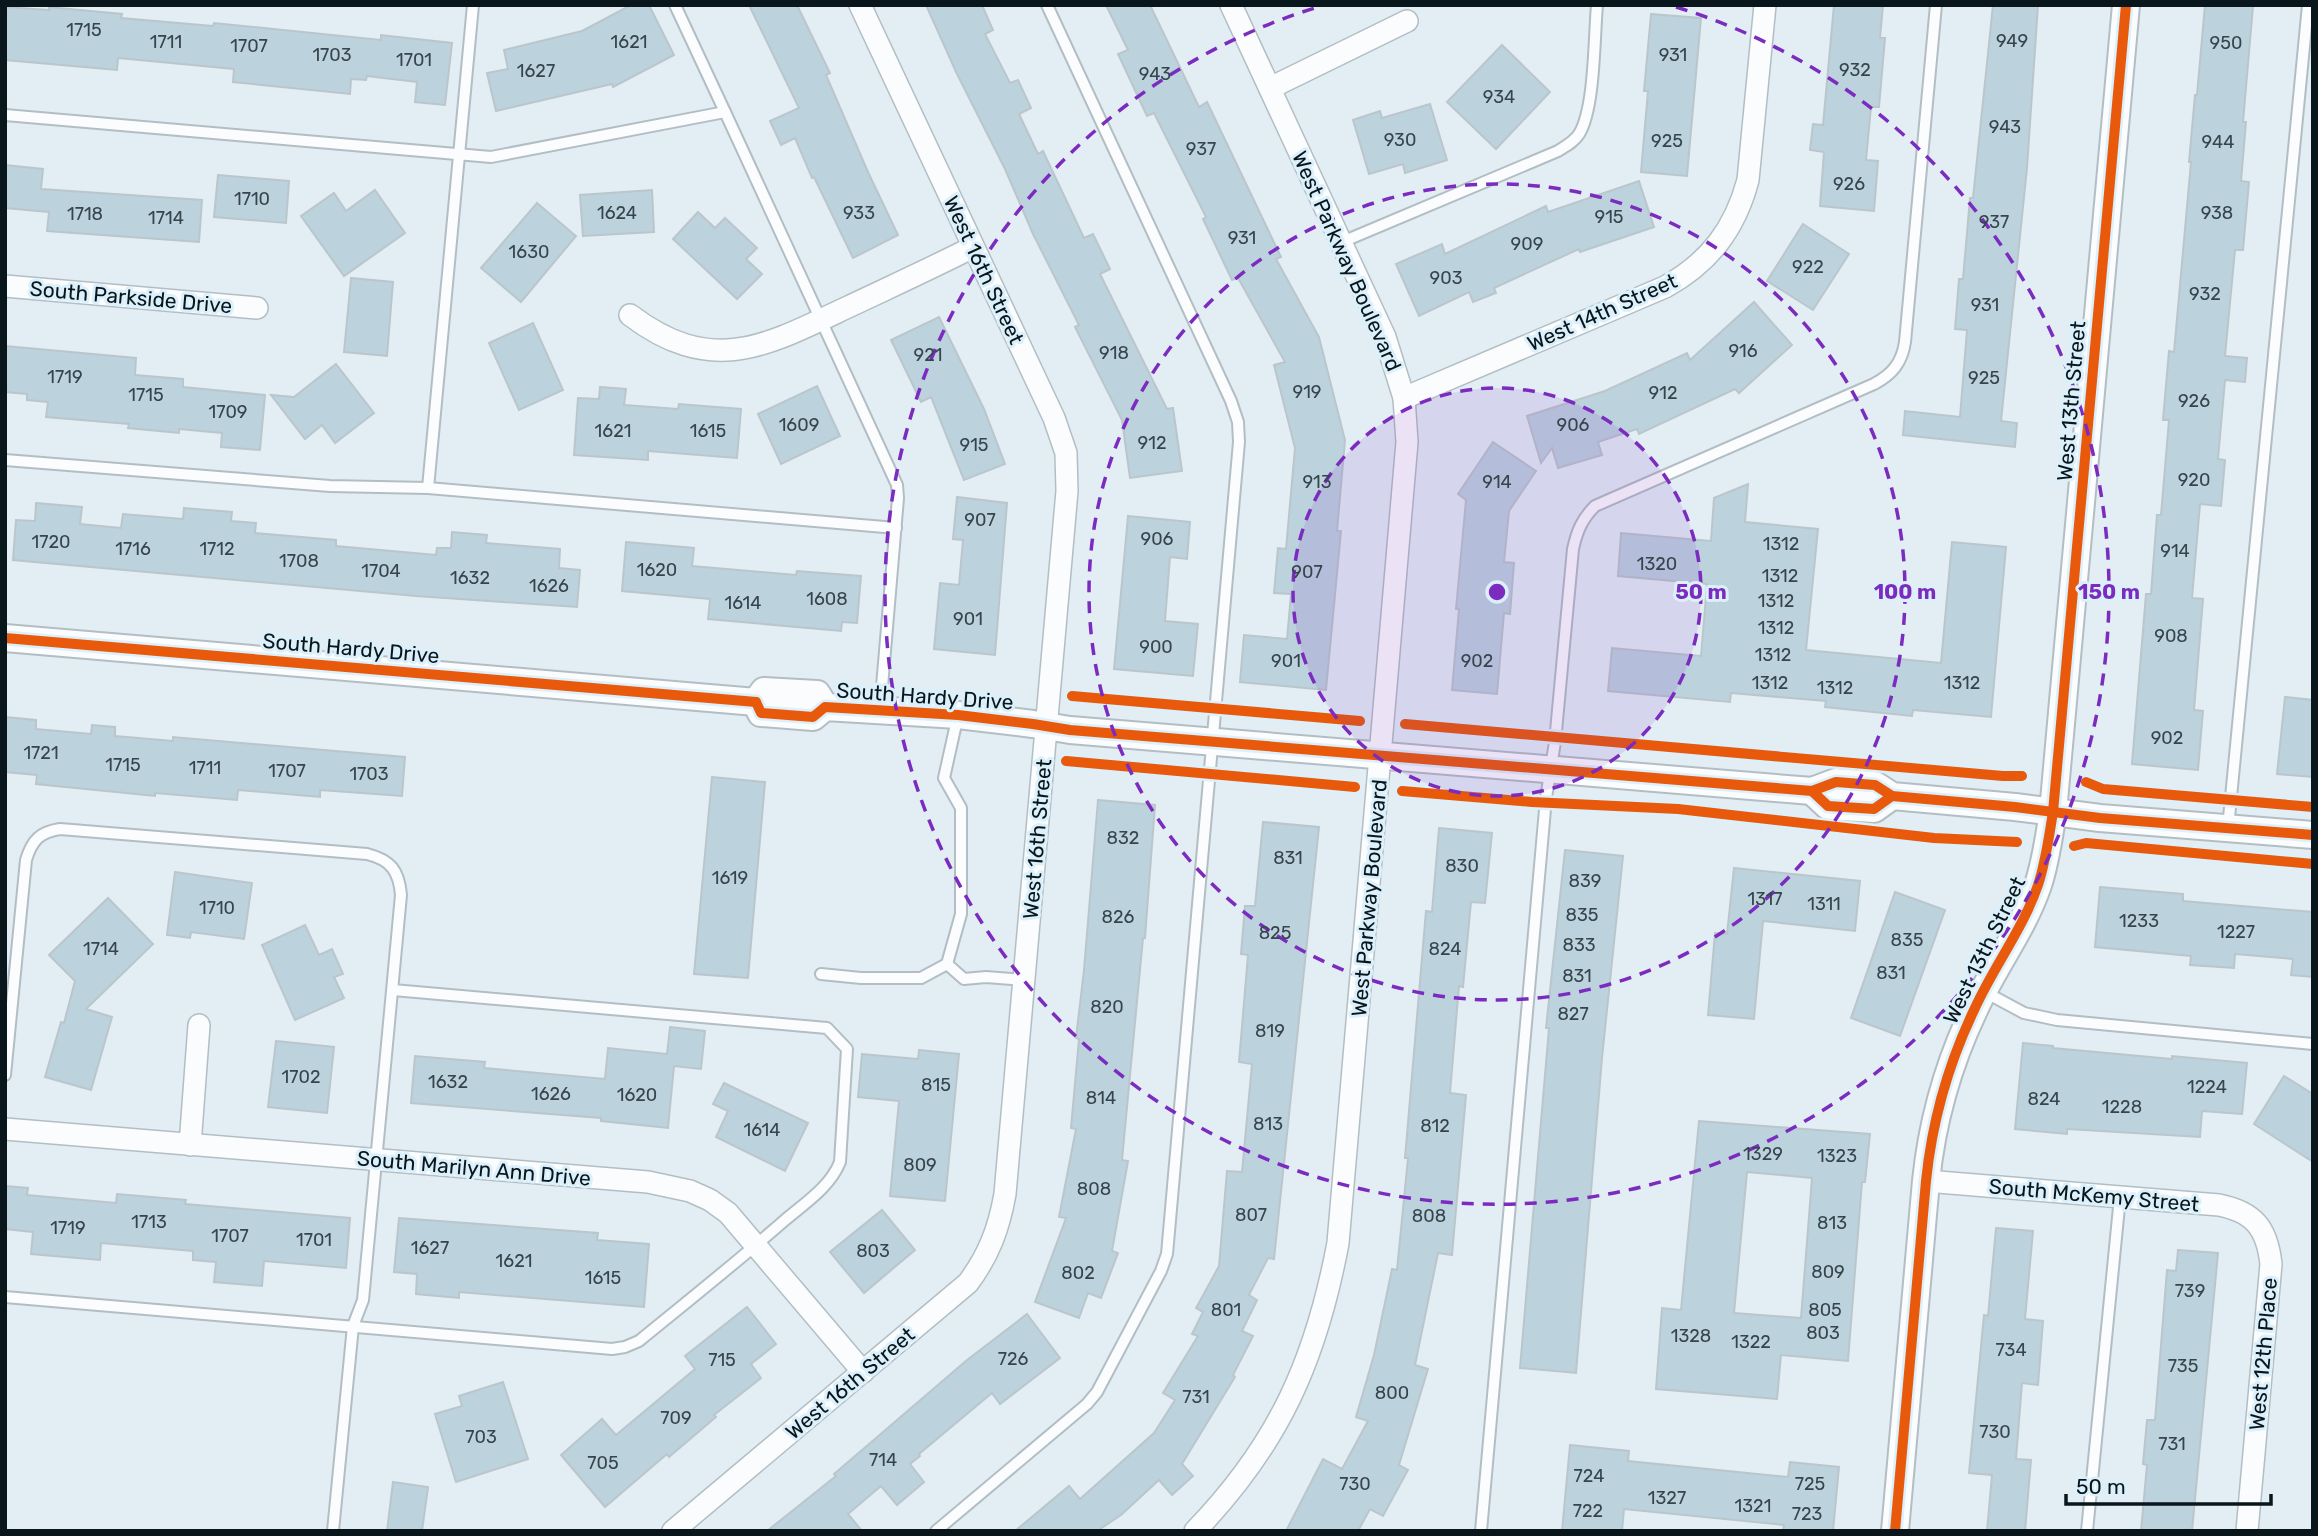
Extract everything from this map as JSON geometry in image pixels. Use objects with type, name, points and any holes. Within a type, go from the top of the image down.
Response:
[{"type":"street","name":"West 16th Street","points":[[673,1531],[968,1283],[994,1241],[1005,1194],[1068,491],[1066,453],[1054,418],[860,5]]},
{"type":"street","name":"West Parkway Boulevard","points":[[1195,1531],[1232,1490],[1270,1436],[1302,1374],[1324,1311],[1338,1243],[1407,452],[1400,378],[1381,328],[1231,5]]},
{"type":"street","name":"West 14th Street","points":[[1404,398],[1665,287],[1684,277],[1718,245],[1742,204],[1748,180],[1765,5]]},
{"type":"street","name":"West 13th Street","points":[[1895,1531],[1928,1155],[1940,1103],[1960,1043],[1983,991],[2019,927],[2038,885],[2053,812],[2126,5]]},
{"type":"street","points":[[1270,88],[1407,21]]},
{"type":"street","points":[[630,315],[649,330],[670,341],[692,348],[738,350],[758,346],[821,320],[973,247]]},
{"type":"street","name":"South Parkside Drive","points":[[5,286],[257,308]]},
{"type":"street","name":"South Hardy Drive","points":[[5,638],[756,702],[764,691],[817,694],[825,707],[958,715],[1076,731],[1812,791],[1836,782],[1875,785],[1892,796],[2313,835]]},
{"type":"street","points":[[190,1145],[199,1025]]},
{"type":"street","name":"South Marilyn Ann Drive","points":[[5,1129],[668,1185],[690,1191],[710,1200],[728,1213],[863,1372]]},
{"type":"street","name":"South McKemy Street","points":[[1926,1181],[2219,1205],[2247,1214],[2257,1223]]},
{"type":"street","name":"West 12th Place","points":[[2246,1531],[2271,1264],[2265,1236],[2257,1223]]},
{"type":"lane","points":[[428,488],[473,5]]},
{"type":"lane","points":[[675,5],[894,474],[898,498],[880,712]]},
{"type":"lane","points":[[936,1531],[1087,1404],[1106,1379],[1161,1271],[1170,1236],[1240,442],[1238,422],[1231,401],[1047,5]]},
{"type":"lane","points":[[1342,242],[1570,144],[1578,135],[1588,107],[1597,5]]},
{"type":"lane","points":[[1481,1531],[1551,770],[1573,549],[1578,531],[1585,516],[1595,506],[1874,384],[1896,368],[1903,355],[1936,5]]},
{"type":"lane","points":[[2228,828],[2308,5]]},
{"type":"lane","points":[[5,115],[491,157],[725,112]]},
{"type":"lane","points":[[5,460],[330,486],[428,488],[896,528]]},
{"type":"lane","points":[[821,974],[861,978],[921,978],[947,964],[961,914],[961,808],[944,778],[958,715]]},
{"type":"lane","points":[[5,1075],[26,860],[30,847],[38,836],[60,829],[367,854],[394,866],[400,880],[401,895],[393,990],[363,1300],[353,1326],[333,1531]]},
{"type":"lane","points":[[947,964],[964,979],[986,977],[1024,980]]},
{"type":"lane","points":[[5,1297],[612,1349],[625,1347],[639,1341],[825,1185],[835,1174],[840,1162],[847,1049],[827,1028],[393,990]]},
{"type":"lane","points":[[1983,991],[2024,1013],[2057,1020],[2313,1044]]},
{"type":"lane","points":[[2087,1531],[2120,1197]]},
{"type":"building","points":[[631,5],[649,5],[674,55],[613,87],[612,84],[496,111],[487,73],[508,69],[504,50],[582,31]]},
{"type":"building","points":[[749,5],[797,5],[830,73],[826,75],[898,235],[853,258],[814,177],[812,178],[795,138],[781,145],[770,121],[799,108]]},
{"type":"building","points":[[926,5],[982,5],[993,30],[985,34],[1010,83],[1018,80],[1031,108],[1019,114],[1038,154],[1043,151],[1084,238],[1093,234],[1110,269],[1100,274],[1167,409],[1173,408],[1182,471],[1130,478],[1122,420],[1075,327],[1079,325],[1033,234],[1005,169]]},
{"type":"building","points":[[1106,5],[1150,5],[1199,107],[1207,102],[1281,257],[1276,259],[1319,337],[1345,440],[1337,531],[1341,531],[1326,690],[1240,682],[1244,635],[1287,639],[1291,594],[1274,593],[1278,548],[1286,549],[1295,448],[1274,365],[1285,362],[1238,278],[1232,280],[1203,219],[1206,217],[1154,113],[1147,116],[1118,54],[1128,50]]},
{"type":"building","points":[[1834,5],[1883,5],[1880,38],[1885,38],[1879,107],[1871,107],[1866,160],[1878,161],[1874,211],[1820,206],[1824,152],[1810,150],[1813,124],[1823,125]]},
{"type":"building","points":[[1993,5],[2038,5],[2027,168],[2001,421],[2017,423],[2015,447],[1903,435],[1905,411],[1960,417],[1967,330],[1955,329],[1959,279],[1963,279]]},
{"type":"building","points":[[2205,5],[2253,6],[2241,181],[2249,182],[2243,250],[2235,250],[2225,356],[2247,358],[2245,382],[2225,380],[2218,459],[2225,460],[2221,506],[2200,504],[2192,598],[2203,599],[2194,710],[2203,711],[2198,770],[2132,764],[2146,594],[2151,594],[2157,515],[2161,515],[2169,420],[2163,420],[2169,351],[2174,352]]},
{"type":"building","points":[[5,7],[49,10],[49,7],[122,14],[121,18],[213,26],[214,23],[381,40],[381,35],[452,43],[445,105],[415,102],[417,82],[367,76],[366,80],[351,79],[350,94],[233,82],[234,69],[118,58],[117,70],[5,60]]},
{"type":"building","points":[[1651,14],[1701,18],[1687,176],[1641,172],[1648,91],[1644,91]]},
{"type":"building","points":[[1502,45],[1550,92],[1496,149],[1447,102]]},
{"type":"building","points":[[1430,104],[1447,160],[1405,173],[1403,164],[1369,174],[1353,120],[1380,111],[1382,118]]},
{"type":"building","points":[[5,165],[43,169],[41,189],[202,200],[199,242],[47,231],[49,212],[5,208]]},
{"type":"building","points":[[218,175],[289,181],[286,223],[214,217]]},
{"type":"building","points":[[1639,181],[1654,227],[1580,252],[1579,249],[1494,288],[1496,293],[1473,302],[1469,292],[1419,316],[1396,264],[1442,244],[1445,254],[1546,206],[1548,212]]},
{"type":"building","points":[[375,190],[405,233],[344,276],[301,216],[334,193],[346,211]]},
{"type":"building","points":[[652,190],[654,232],[583,236],[580,195]]},
{"type":"building","points":[[537,203],[576,236],[521,302],[481,268]]},
{"type":"building","points":[[698,212],[715,228],[725,218],[757,248],[746,259],[762,274],[737,299],[673,239]]},
{"type":"building","points":[[1803,224],[1849,254],[1813,310],[1767,281]]},
{"type":"building","points":[[351,278],[393,282],[387,356],[344,352]]},
{"type":"building","points":[[1754,302],[1792,345],[1739,393],[1735,389],[1639,434],[1637,429],[1598,442],[1602,455],[1558,468],[1552,448],[1541,463],[1527,416],[1605,391],[1687,353],[1690,360]]},
{"type":"building","points":[[939,317],[984,409],[1005,464],[964,480],[931,397],[921,402],[891,340]]},
{"type":"building","points":[[533,323],[563,390],[519,410],[489,343]]},
{"type":"building","points":[[5,346],[136,358],[135,375],[183,379],[183,387],[265,395],[260,450],[221,447],[222,433],[179,429],[179,433],[128,428],[129,424],[46,417],[48,402],[27,400],[27,394],[5,392]]},
{"type":"building","points":[[336,364],[374,413],[335,443],[322,425],[305,439],[271,395],[294,397]]},
{"type":"building","points":[[817,386],[840,436],[781,464],[758,414]]},
{"type":"building","points":[[600,387],[626,389],[624,405],[678,409],[679,404],[741,409],[737,458],[648,451],[648,460],[574,455],[578,398],[599,399]]},
{"type":"building","points":[[1493,442],[1536,471],[1509,511],[1504,562],[1514,563],[1510,614],[1504,613],[1497,694],[1452,690],[1466,500],[1458,494]]},
{"type":"building","points":[[1748,484],[1745,522],[1818,529],[1806,650],[1941,663],[1952,542],[2006,547],[1991,717],[1913,710],[1912,716],[1825,707],[1826,701],[1731,693],[1730,702],[1608,691],[1612,648],[1701,656],[1707,584],[1618,576],[1621,533],[1711,541],[1714,498]]},
{"type":"building","points":[[957,497],[1007,503],[995,655],[934,649],[940,583],[959,585],[963,540],[953,539]]},
{"type":"building","points":[[36,503],[82,507],[80,524],[121,528],[123,514],[183,519],[184,508],[232,512],[231,521],[256,523],[255,533],[336,540],[336,546],[436,555],[437,548],[451,548],[452,532],[487,535],[486,543],[560,549],[559,568],[580,570],[577,607],[416,596],[13,560],[16,520],[35,521]]},
{"type":"building","points":[[1128,516],[1190,522],[1187,559],[1170,557],[1165,621],[1198,624],[1193,676],[1114,669]]},
{"type":"building","points":[[626,542],[694,548],[692,566],[796,575],[797,571],[861,576],[857,623],[842,622],[841,631],[708,619],[710,599],[622,591]]},
{"type":"building","points":[[2285,697],[2313,700],[2313,777],[2277,774]]},
{"type":"building","points":[[5,717],[36,720],[36,729],[91,734],[92,725],[115,727],[115,736],[173,741],[173,737],[405,757],[402,796],[320,790],[320,797],[238,790],[237,800],[155,793],[155,796],[36,784],[37,775],[5,772]]},
{"type":"building","points":[[712,777],[765,782],[748,978],[694,974]]},
{"type":"building","points":[[1098,800],[1155,805],[1145,938],[1122,1160],[1128,1161],[1112,1251],[1118,1253],[1101,1298],[1088,1293],[1079,1318],[1035,1302],[1066,1218],[1059,1217],[1076,1129],[1071,1128],[1079,1039],[1076,1038]]},
{"type":"building","points":[[1263,822],[1319,827],[1274,1259],[1268,1258],[1249,1295],[1257,1300],[1242,1331],[1253,1336],[1233,1375],[1235,1377],[1182,1464],[1193,1476],[1172,1495],[1159,1480],[1121,1515],[1097,1531],[1015,1531],[1069,1486],[1080,1499],[1154,1433],[1175,1400],[1163,1393],[1198,1336],[1192,1334],[1203,1312],[1196,1308],[1219,1266],[1227,1171],[1242,1172],[1252,1064],[1239,1062],[1248,955],[1241,954],[1245,906],[1255,906]]},
{"type":"building","points":[[1439,828],[1492,833],[1485,903],[1471,902],[1463,987],[1459,986],[1450,1093],[1466,1095],[1452,1255],[1438,1253],[1415,1365],[1428,1369],[1399,1465],[1408,1470],[1383,1516],[1370,1509],[1358,1531],[1286,1531],[1323,1459],[1342,1469],[1368,1421],[1356,1417],[1374,1355],[1392,1269],[1397,1270],[1426,911],[1432,912]]},
{"type":"building","points":[[1565,850],[1623,856],[1602,1058],[1576,1373],[1520,1368],[1549,1028],[1546,1028]]},
{"type":"building","points":[[1734,868],[1860,881],[1855,931],[1763,921],[1754,1019],[1708,1015],[1715,933],[1727,934]]},
{"type":"building","points":[[175,872],[252,883],[244,939],[191,932],[190,938],[167,935]]},
{"type":"building","points":[[2100,887],[2183,894],[2183,901],[2313,912],[2313,977],[2291,975],[2293,959],[2235,954],[2234,968],[2190,965],[2191,956],[2095,947]]},
{"type":"building","points":[[1895,892],[1945,910],[1900,1036],[1851,1018]]},
{"type":"building","points":[[108,898],[153,944],[86,1009],[112,1017],[91,1090],[45,1077],[75,981],[49,955]]},
{"type":"building","points":[[305,925],[319,955],[332,949],[343,974],[334,977],[344,998],[295,1020],[262,945]]},
{"type":"building","points":[[670,1027],[705,1031],[701,1069],[674,1066],[668,1128],[601,1121],[601,1118],[411,1103],[415,1056],[485,1062],[484,1068],[605,1079],[608,1048],[667,1054]]},
{"type":"building","points":[[276,1041],[334,1047],[327,1113],[268,1107]]},
{"type":"building","points":[[2023,1043],[2172,1059],[2172,1056],[2247,1063],[2242,1114],[2202,1111],[2200,1137],[2067,1129],[2067,1134],[2015,1129]]},
{"type":"building","points":[[919,1050],[959,1054],[945,1201],[890,1196],[899,1101],[858,1097],[862,1054],[918,1059]]},
{"type":"building","points":[[2284,1076],[2313,1094],[2313,1162],[2254,1124]]},
{"type":"building","points":[[724,1083],[808,1123],[785,1171],[716,1137],[728,1111],[713,1104]]},
{"type":"building","points":[[1699,1121],[1870,1134],[1865,1182],[1862,1182],[1848,1361],[1781,1355],[1777,1399],[1656,1389],[1662,1308],[1681,1310]],"holes":[[[1747,1172],[1812,1178],[1801,1318],[1734,1313]]]},
{"type":"building","points":[[5,1186],[28,1188],[27,1195],[116,1203],[117,1194],[186,1200],[185,1204],[350,1218],[346,1268],[264,1261],[262,1286],[214,1282],[216,1262],[193,1260],[193,1251],[101,1243],[100,1260],[31,1254],[33,1232],[5,1229]]},
{"type":"building","points":[[882,1210],[915,1250],[864,1293],[830,1252]]},
{"type":"building","points":[[399,1218],[598,1233],[597,1240],[649,1244],[644,1307],[459,1292],[459,1298],[416,1294],[417,1274],[394,1272]]},
{"type":"building","points":[[1996,1228],[2033,1231],[2025,1319],[2043,1321],[2038,1385],[2022,1383],[2016,1459],[2031,1460],[2025,1531],[1987,1531],[1992,1475],[1969,1473],[1984,1315],[1988,1316]]},
{"type":"building","points":[[2178,1250],[2218,1253],[2192,1531],[2141,1531],[2147,1465],[2143,1464],[2147,1420],[2155,1420],[2167,1270],[2176,1271]]},
{"type":"building","points":[[747,1307],[776,1344],[751,1364],[761,1378],[714,1415],[716,1417],[669,1457],[667,1454],[605,1507],[561,1455],[602,1419],[616,1435],[695,1369],[685,1356]]},
{"type":"building","points":[[1027,1314],[1060,1358],[1000,1404],[992,1393],[919,1454],[910,1464],[924,1482],[897,1505],[881,1486],[848,1514],[862,1531],[767,1531],[836,1476],[834,1474],[967,1360]]},
{"type":"building","points":[[503,1382],[528,1459],[456,1482],[435,1414],[462,1406],[459,1396]]},
{"type":"building","points":[[1570,1445],[1629,1451],[1628,1461],[1788,1477],[1790,1462],[1839,1467],[1833,1531],[1783,1531],[1784,1525],[1624,1509],[1622,1531],[1562,1531]]},
{"type":"building","points":[[393,1482],[428,1487],[422,1531],[387,1531]]},
{"type":"cycle path","points":[[1895,1531],[1926,1181],[1937,1115],[1966,1029],[2032,901],[2045,858],[2053,812],[2126,5]]},
{"type":"cycle path","points":[[5,638],[756,702]]},
{"type":"cycle path","points":[[1072,696],[1360,721]]},
{"type":"cycle path","points":[[756,702],[761,713],[813,717],[825,707],[958,715],[1070,730],[1812,791],[1836,782],[1875,785],[1892,796],[2100,818],[2313,835]]},
{"type":"cycle path","points":[[1405,724],[2022,776]]},
{"type":"cycle path","points":[[1066,761],[1355,787]]},
{"type":"cycle path","points":[[2086,782],[2103,789],[2313,807]]},
{"type":"cycle path","points":[[1402,791],[1532,802],[1678,809],[1934,838],[2017,842]]},
{"type":"cycle path","points":[[1812,791],[1828,806],[1874,809],[1892,796]]},
{"type":"cycle path","points":[[2074,846],[2086,843],[2313,864]]}]
